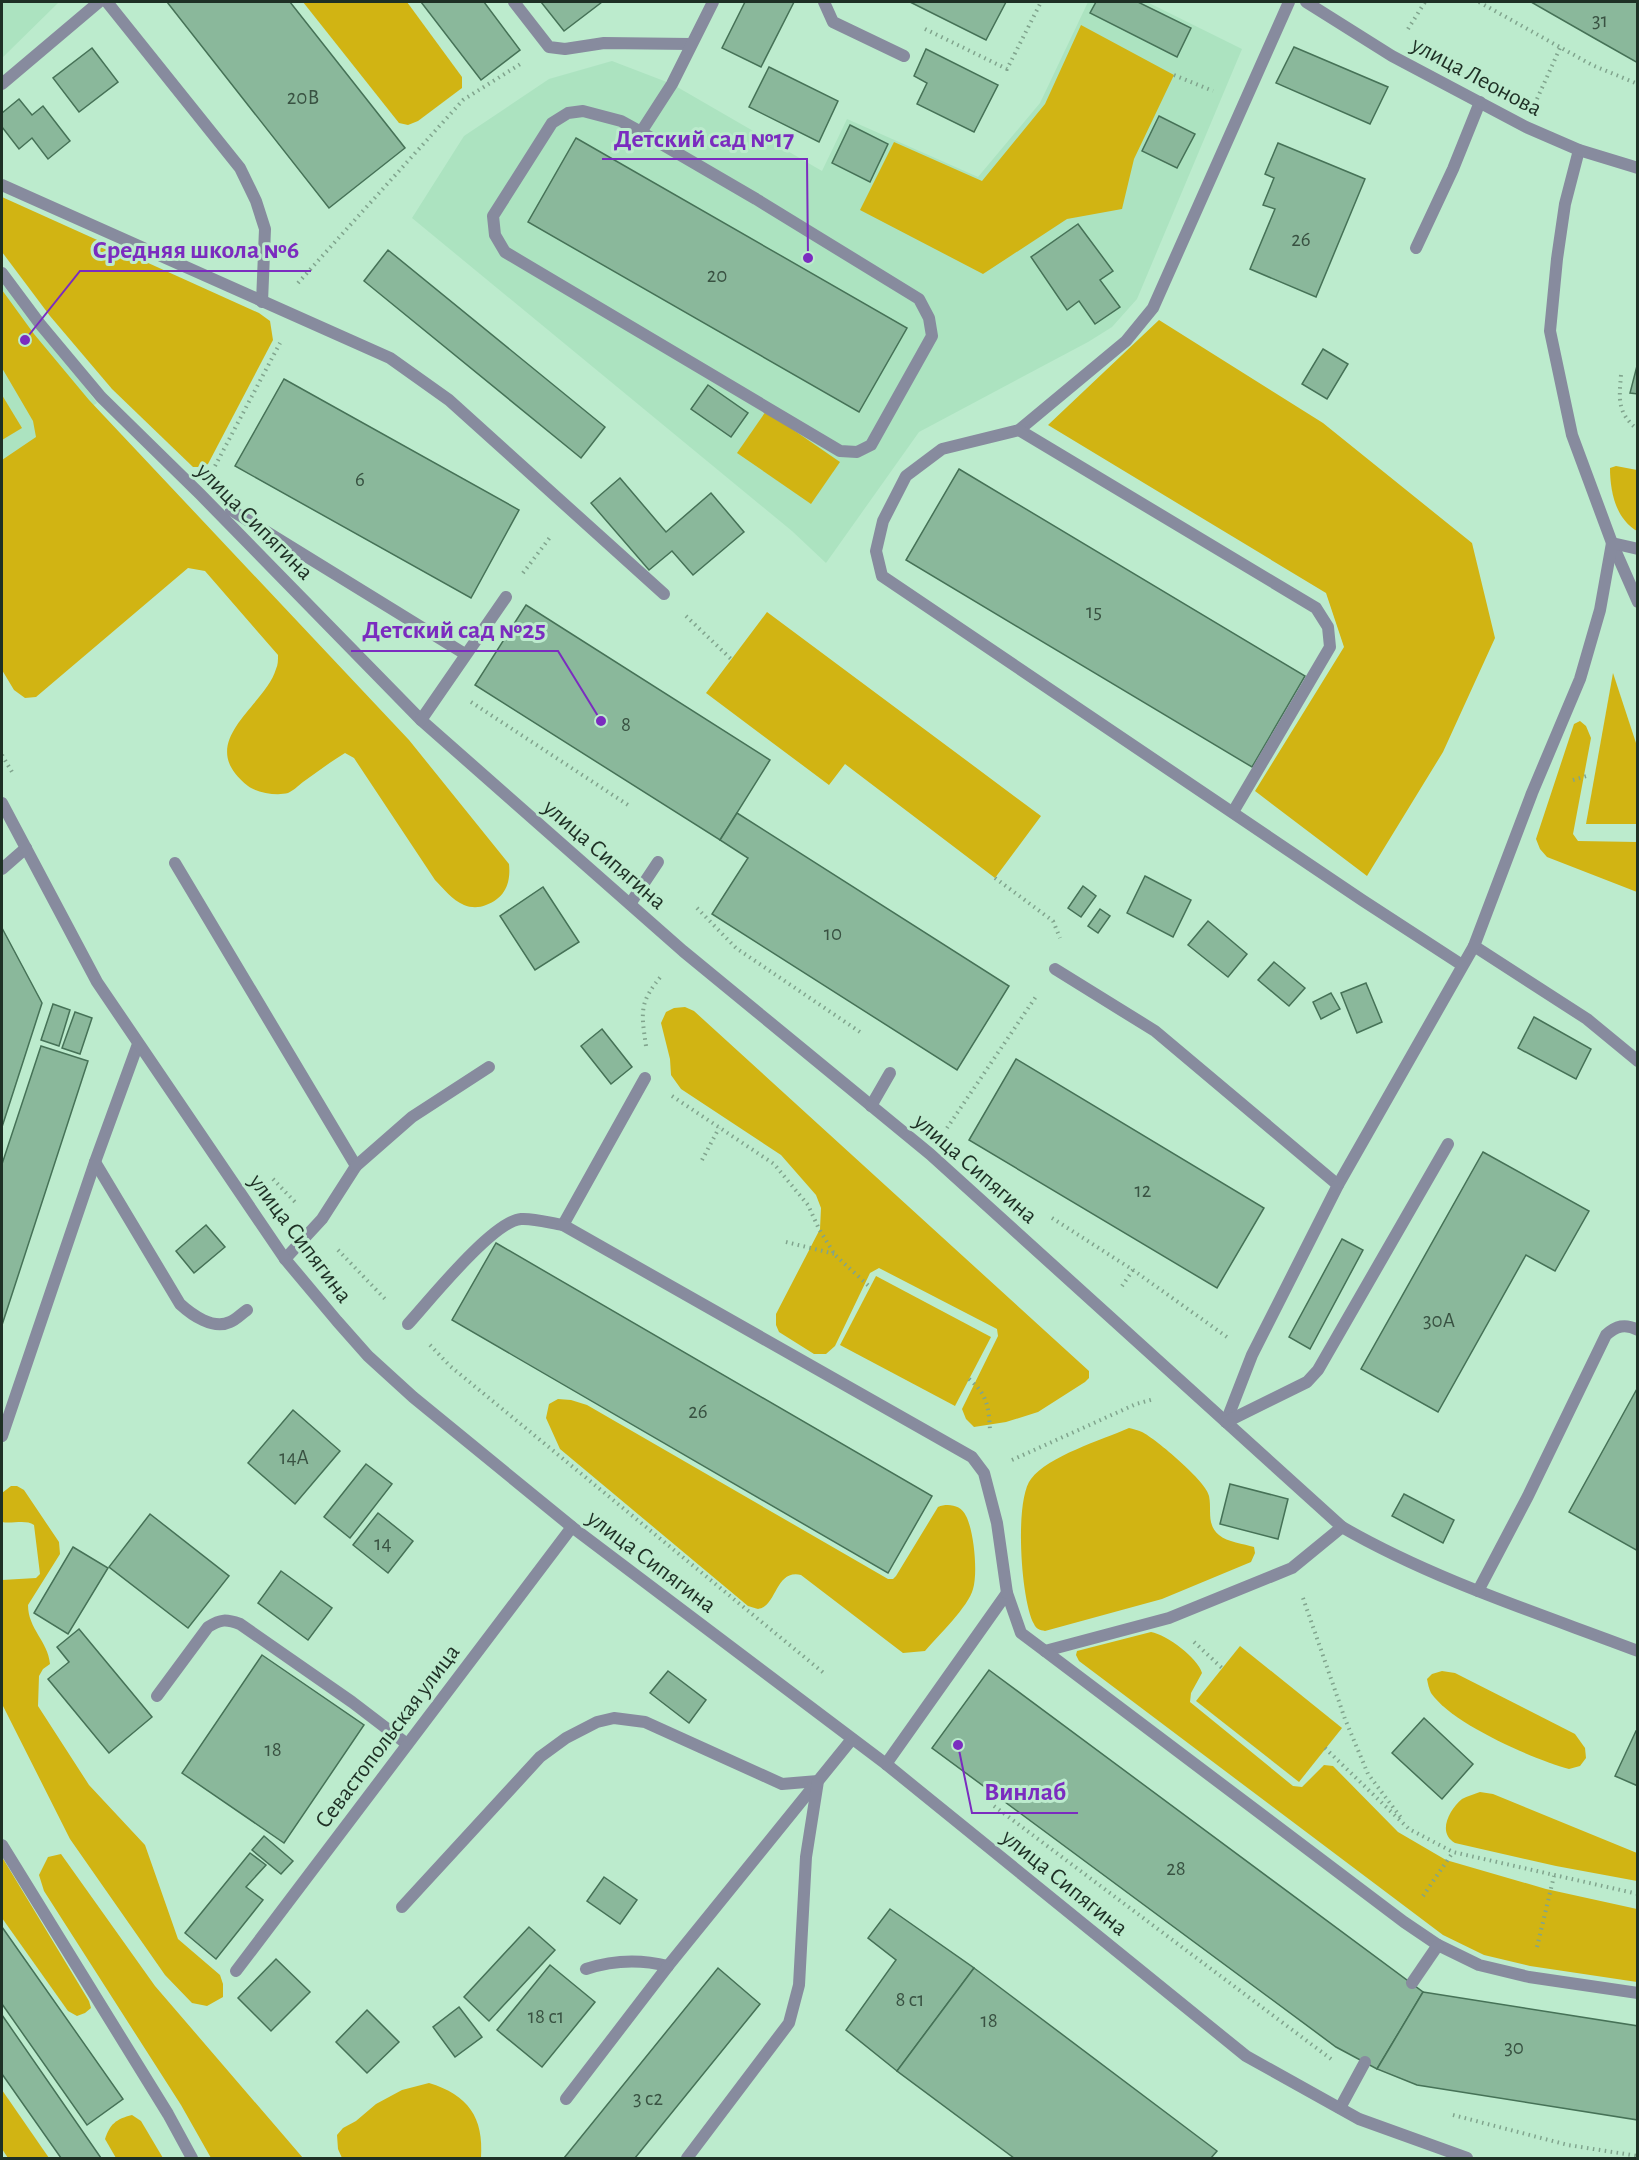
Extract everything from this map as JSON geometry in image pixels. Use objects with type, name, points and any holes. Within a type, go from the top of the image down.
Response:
[{"type":"street","points":[[2,84],[99,2]]},
{"type":"street","points":[[107,2],[240,168],[256,201],[265,229],[262,302]]},
{"type":"street","points":[[514,2],[549,47],[566,49],[603,43],[691,44]]},
{"type":"street","points":[[641,132],[672,84],[713,2]]},
{"type":"street","points":[[824,2],[833,22],[904,56]]},
{"type":"street","points":[[1288,2],[1154,308],[1126,341],[1019,430],[942,449],[906,476],[883,520],[876,551],[882,576],[1462,965]]},
{"type":"street","name":"улица Леонова","points":[[1306,2],[1392,56],[1526,127],[1579,150],[1638,168]]},
{"type":"street","points":[[1416,248],[1453,169],[1480,102]]},
{"type":"street","points":[[583,111],[621,121],[641,132],[919,299],[929,318],[932,336],[871,445],[857,452],[840,451],[505,252],[495,235],[493,216],[552,123],[568,113],[583,111]]},
{"type":"street","points":[[1579,150],[1565,204],[1550,331],[1572,435],[1612,543],[1638,602]]},
{"type":"street","points":[[2,185],[390,358],[449,400],[664,594]]},
{"type":"street","name":"улица Сипягина","points":[[2,273],[40,324],[101,397],[200,494],[421,720],[683,951],[930,1154],[1341,1527],[1380,1549],[1478,1591],[1638,1651]]},
{"type":"street","points":[[1019,430],[1316,608],[1328,627],[1330,647],[1233,812]]},
{"type":"street","points":[[231,510],[465,654]]},
{"type":"street","points":[[1612,543],[1638,549]]},
{"type":"street","points":[[1226,1422],[1252,1355],[1338,1185],[1474,946],[1532,793],[1580,679],[1600,610],[1612,543]]},
{"type":"street","points":[[421,720],[506,597]]},
{"type":"street","name":"улица Сипягина","points":[[2,803],[97,982],[138,1044],[285,1259],[337,1322],[390,1376],[572,1527],[886,1764],[1246,2056],[1359,2119],[1467,2158]]},
{"type":"street","points":[[2,869],[26,848]]},
{"type":"street","points":[[175,862],[356,1166]]},
{"type":"street","points":[[630,904],[658,862]]},
{"type":"street","points":[[1474,946],[1587,1019],[1638,1061]]},
{"type":"street","points":[[1055,969],[1155,1031],[1338,1185]]},
{"type":"street","points":[[2,1436],[95,1162],[138,1044]]},
{"type":"street","points":[[285,1259],[317,1225],[356,1166],[412,1117],[489,1067]]},
{"type":"street","points":[[871,1106],[890,1073]]},
{"type":"street","points":[[563,1225],[645,1078]]},
{"type":"street","points":[[1226,1422],[1306,1382],[1318,1370],[1448,1144]]},
{"type":"street","points":[[95,1162],[180,1304],[191,1314],[208,1322],[228,1323],[247,1310]]},
{"type":"street","points":[[408,1324],[484,1241],[500,1230],[520,1219],[563,1225],[972,1457],[984,1473],[998,1523],[1007,1593],[1021,1633],[1404,1922],[1438,1945],[1479,1965],[1529,1977],[1638,1993]]},
{"type":"street","points":[[1478,1591],[1528,1496],[1606,1335],[1621,1326],[1631,1326],[1638,1330]]},
{"type":"street","name":"Севастопольская улица","points":[[236,1971],[572,1527]]},
{"type":"street","points":[[1046,1651],[1169,1618],[1292,1568],[1341,1527]]},
{"type":"street","points":[[886,1764],[1007,1593]]},
{"type":"street","points":[[156,1696],[208,1627],[220,1619],[228,1620],[240,1624],[352,1702],[407,1744]]},
{"type":"street","points":[[402,1907],[540,1757],[566,1738],[597,1722],[614,1718],[645,1722],[782,1784],[818,1781]]},
{"type":"street","points":[[566,2099],[668,1966],[852,1739]]},
{"type":"street","points":[[687,2158],[789,2023],[799,1985],[807,1857],[818,1781]]},
{"type":"street","points":[[2,1845],[168,2114],[192,2158]]},
{"type":"street","points":[[1412,1983],[1438,1945]]},
{"type":"street","points":[[586,1969],[620,1961],[657,1963],[668,1966]]},
{"type":"street","points":[[1340,2108],[1365,2062]]},
{"type":"path","points":[[922,28],[1007,69],[1041,2]]},
{"type":"path","points":[[1418,12],[1425,2]]},
{"type":"path","points":[[1479,2],[1592,65],[1638,84]]},
{"type":"path","points":[[277,306],[463,100],[549,47]]},
{"type":"path","points":[[1546,77],[1560,48]]},
{"type":"path","points":[[1174,75],[1245,104]]},
{"type":"path","points":[[200,494],[295,315]]},
{"type":"path","points":[[1621,375],[1619,401],[1624,417],[1638,430]]},
{"type":"path","points":[[506,597],[550,536]]},
{"type":"path","points":[[664,594],[731,660]]},
{"type":"path","points":[[445,685],[628,805]]},
{"type":"path","points":[[2,755],[12,773]]},
{"type":"path","points":[[930,1154],[1066,953],[1053,921],[995,878]]},
{"type":"path","points":[[697,908],[736,948],[860,1032]]},
{"type":"path","points":[[683,951],[649,990],[642,1009],[646,1046],[645,1078],[774,1164],[808,1204],[819,1229],[835,1255],[871,1288]]},
{"type":"path","points":[[702,1160],[719,1128]]},
{"type":"path","points":[[272,1178],[357,1271],[450,1366],[832,1680]]},
{"type":"path","points":[[1044,1212],[1133,1270],[1252,1355]]},
{"type":"path","points":[[786,1242],[835,1255]]},
{"type":"path","points":[[969,1378],[982,1389],[989,1415],[991,1444],[984,1473]]},
{"type":"path","points":[[984,1473],[1136,1404],[1189,1387]]},
{"type":"path","points":[[1292,1568],[1345,1719],[1368,1774],[1410,1829]]},
{"type":"path","points":[[1325,1748],[1410,1829],[1453,1852],[1638,1894]]},
{"type":"path","points":[[990,1803],[1357,2078]]},
{"type":"path","points":[[1404,1922],[1453,1852]]},
{"type":"path","points":[[1529,1977],[1554,1876]]},
{"type":"path","points":[[1452,2115],[1568,2145],[1638,2156]]},
{"type":"shaded area","points":[[2,2],[59,2],[2,58]]},
{"type":"shaded area","points":[[303,2],[407,2],[462,77],[462,88],[418,121],[408,125],[399,123]]},
{"type":"shaded area","points":[[1088,2],[1147,2],[1242,49],[1137,299],[1112,327],[1088,342],[919,432],[826,563],[792,531],[412,218],[464,136],[549,79],[612,61],[672,84],[822,171],[847,119],[978,177],[1040,103]]},
{"type":"shaded area","points":[[1081,25],[1174,75],[1134,159],[1122,209],[1067,219],[983,274],[860,210],[894,142],[982,181],[1045,104]]},
{"type":"shaded area","points":[[2,197],[259,313],[270,321],[273,340],[208,464],[193,467],[112,389],[50,316],[2,252]]},
{"type":"shaded area","points":[[2,278],[97,403],[2,463]]},
{"type":"shaded area","points":[[2,290],[34,334],[89,400],[409,740],[509,864],[508,883],[498,898],[483,906],[472,907],[460,903],[448,894],[435,880],[354,758],[345,753],[292,791],[283,794],[256,790],[248,786],[233,770],[227,754],[229,740],[237,725],[269,683],[277,667],[278,655],[205,571],[188,568],[36,697],[25,698],[14,690],[2,670],[2,460],[36,437],[33,421],[2,368]]},
{"type":"shaded area","points":[[1159,320],[1323,423],[1472,543],[1495,638],[1443,752],[1367,876],[1255,791],[1344,647],[1326,593],[1048,425]]},
{"type":"shaded area","points":[[2,395],[22,428],[2,440]]},
{"type":"shaded area","points":[[766,411],[840,462],[811,504],[737,453]]},
{"type":"shaded area","points":[[1616,466],[1637,470],[1637,531],[1619,512],[1613,495],[1610,468]]},
{"type":"shaded area","points":[[767,612],[1041,816],[995,878],[845,764],[829,785],[706,693]]},
{"type":"shaded area","points":[[1613,673],[1637,746],[1637,824],[1586,824]]},
{"type":"shaded area","points":[[1580,721],[1586,726],[1591,738],[1573,834],[1578,841],[1637,842],[1637,892],[1547,857],[1540,849],[1536,839],[1574,724]]},
{"type":"shaded area","points":[[685,1007],[694,1011],[1089,1371],[1089,1378],[1038,1412],[1006,1422],[974,1427],[966,1419],[962,1409],[998,1336],[997,1329],[879,1268],[870,1273],[835,1346],[826,1354],[814,1354],[779,1332],[776,1325],[776,1314],[820,1229],[821,1208],[816,1195],[781,1155],[681,1089],[671,1075],[670,1059],[661,1023],[666,1012],[674,1008]]},
{"type":"shaded area","points":[[876,1276],[991,1337],[955,1406],[840,1345]]},
{"type":"shaded area","points":[[558,1399],[587,1405],[888,1579],[896,1576],[938,1507],[950,1505],[958,1507],[966,1516],[973,1541],[975,1573],[970,1596],[966,1604],[925,1651],[903,1653],[801,1575],[786,1578],[764,1607],[758,1609],[748,1606],[560,1449],[546,1418],[549,1404]]},
{"type":"shaded area","points":[[1129,1428],[1142,1432],[1158,1443],[1200,1481],[1209,1496],[1212,1526],[1219,1535],[1254,1547],[1255,1553],[1251,1562],[1162,1599],[1045,1631],[1040,1630],[1035,1626],[1029,1612],[1023,1574],[1021,1528],[1026,1490],[1031,1479],[1050,1463],[1076,1449]]},
{"type":"shaded area","points":[[11,1486],[24,1490],[59,1542],[60,1554],[28,1605],[31,1621],[46,1648],[50,1664],[39,1676],[38,1706],[89,1785],[145,1845],[178,1939],[220,1975],[223,1997],[207,2006],[192,2003],[165,1975],[70,1839],[2,1704],[2,1580],[36,1578],[40,1574],[34,1525],[27,1522],[2,1522],[2,1493]]},
{"type":"shaded area","points":[[1151,1632],[1181,1648],[1199,1667],[1202,1673],[1191,1693],[1190,1702],[1293,1786],[1302,1787],[1324,1765],[1333,1766],[1398,1832],[1446,1860],[1546,1889],[1637,1909],[1637,1982],[1530,1966],[1484,1955],[1443,1935],[1079,1661],[1076,1655],[1077,1651]]},
{"type":"shaded area","points":[[1240,1646],[1342,1728],[1299,1782],[1196,1701]]},
{"type":"shaded area","points":[[1442,1671],[1455,1673],[1575,1734],[1585,1748],[1586,1758],[1580,1766],[1569,1769],[1515,1749],[1474,1728],[1441,1705],[1431,1693],[1427,1679],[1432,1674]]},
{"type":"shaded area","points":[[1480,1792],[1493,1794],[1637,1853],[1637,1881],[1556,1866],[1455,1843],[1447,1833],[1449,1815],[1462,1799]]},
{"type":"shaded area","points":[[61,1854],[155,1986],[303,2158],[211,2158],[181,2105],[44,1891],[39,1875],[48,1857]]},
{"type":"shaded area","points":[[2,1857],[89,2001],[91,2008],[85,2013],[77,2016],[68,2011],[2,1918]]},
{"type":"shaded area","points":[[429,2083],[454,2094],[471,2110],[480,2131],[481,2158],[342,2158],[338,2149],[337,2135],[343,2128],[356,2121],[376,2104],[402,2090]]},
{"type":"shaded area","points":[[2,2090],[49,2158],[8,2158],[2,2149]]},
{"type":"shaded area","points":[[132,2115],[141,2121],[163,2158],[116,2158],[105,2139],[114,2123]]},
{"type":"building","points":[[167,2],[290,2],[405,148],[329,208]]},
{"type":"building","points":[[421,2],[484,2],[520,50],[481,80]]},
{"type":"building","points":[[541,2],[602,2],[564,31]]},
{"type":"building","points":[[745,2],[794,2],[761,67],[722,48]]},
{"type":"building","points":[[910,2],[1006,2],[986,40]]},
{"type":"building","points":[[1096,2],[1138,2],[1191,28],[1177,57],[1090,13]]},
{"type":"building","points":[[1531,2],[1638,2],[1638,63],[1594,38]]},
{"type":"building","points":[[1294,47],[1388,87],[1370,124],[1276,83]]},
{"type":"building","points":[[92,48],[118,82],[79,112],[53,78]]},
{"type":"building","points":[[926,49],[998,85],[974,132],[917,104],[927,83],[914,76]]},
{"type":"building","points":[[769,67],[838,101],[819,142],[749,107]]},
{"type":"building","points":[[19,99],[32,115],[43,106],[70,141],[48,159],[32,138],[19,149],[2,127],[2,113]]},
{"type":"building","points":[[1159,116],[1195,134],[1177,168],[1142,151]]},
{"type":"building","points":[[850,125],[888,144],[870,182],[832,163]]},
{"type":"building","points":[[576,138],[907,328],[859,412],[528,222]]},
{"type":"building","points":[[1278,143],[1365,179],[1316,297],[1250,269],[1275,209],[1263,205],[1274,178],[1265,174]]},
{"type":"building","points":[[1078,224],[1113,271],[1100,280],[1120,307],[1095,324],[1079,301],[1067,310],[1031,257]]},
{"type":"building","points":[[388,250],[605,427],[581,458],[364,281]]},
{"type":"building","points":[[1323,349],[1348,364],[1327,399],[1302,384]]},
{"type":"building","points":[[1638,362],[1638,394],[1630,393]]},
{"type":"building","points":[[284,379],[519,510],[471,598],[235,466]]},
{"type":"building","points":[[708,385],[748,413],[731,437],[691,409]]},
{"type":"building","points":[[959,469],[1305,676],[1252,767],[906,560]]},
{"type":"building","points":[[620,478],[666,532],[711,493],[744,532],[693,575],[672,551],[649,570],[591,503]]},
{"type":"building","points":[[526,605],[770,760],[720,840],[475,685]]},
{"type":"building","points":[[737,813],[1009,986],[957,1070],[712,914],[748,858],[720,840]]},
{"type":"building","points":[[1145,876],[1191,900],[1173,937],[1127,913]]},
{"type":"building","points":[[1083,886],[1096,896],[1081,917],[1068,908]]},
{"type":"building","points":[[543,887],[579,942],[535,970],[500,916]]},
{"type":"building","points":[[1100,909],[1110,916],[1098,933],[1088,926]]},
{"type":"building","points":[[1208,921],[1247,954],[1228,977],[1188,945]]},
{"type":"building","points":[[2,928],[42,1003],[2,1127]]},
{"type":"building","points":[[1274,962],[1305,988],[1289,1006],[1258,980]]},
{"type":"building","points":[[1366,983],[1382,1022],[1357,1033],[1341,993]]},
{"type":"building","points":[[1331,993],[1340,1009],[1321,1019],[1313,1002]]},
{"type":"building","points":[[53,1004],[70,1010],[59,1046],[41,1040]]},
{"type":"building","points":[[75,1012],[92,1018],[80,1054],[62,1048]]},
{"type":"building","points":[[1534,1017],[1591,1049],[1576,1079],[1518,1048]]},
{"type":"building","points":[[602,1029],[632,1067],[611,1084],[581,1046]]},
{"type":"building","points":[[41,1046],[88,1061],[2,1325],[2,1164]]},
{"type":"building","points":[[1016,1059],[1264,1208],[1217,1288],[969,1140]]},
{"type":"building","points":[[1483,1152],[1589,1211],[1555,1271],[1526,1255],[1438,1412],[1361,1369]]},
{"type":"building","points":[[206,1225],[225,1247],[194,1273],[176,1251]]},
{"type":"building","points":[[1342,1239],[1363,1250],[1310,1349],[1289,1337]]},
{"type":"building","points":[[496,1243],[932,1496],[888,1573],[452,1320]]},
{"type":"building","points":[[1638,1387],[1638,1551],[1569,1512]]},
{"type":"building","points":[[293,1410],[340,1451],[295,1504],[248,1463]]},
{"type":"building","points":[[366,1464],[392,1484],[350,1538],[324,1517]]},
{"type":"building","points":[[1230,1484],[1288,1499],[1278,1539],[1220,1524]]},
{"type":"building","points":[[1404,1494],[1454,1520],[1443,1543],[1392,1516]]},
{"type":"building","points":[[378,1513],[413,1541],[388,1573],[353,1545]]},
{"type":"building","points":[[150,1514],[229,1576],[188,1628],[109,1567]]},
{"type":"building","points":[[73,1547],[108,1568],[68,1634],[34,1613]]},
{"type":"building","points":[[281,1571],[332,1608],[308,1640],[258,1603]]},
{"type":"building","points":[[79,1629],[152,1717],[109,1753],[48,1679],[69,1662],[57,1647]]},
{"type":"building","points":[[262,1655],[364,1725],[284,1843],[182,1773]]},
{"type":"building","points":[[989,1670],[1423,1992],[1377,2069],[1336,2047],[932,1748]]},
{"type":"building","points":[[668,1671],[706,1700],[689,1723],[650,1693]]},
{"type":"building","points":[[1424,1718],[1473,1764],[1442,1799],[1392,1753]]},
{"type":"building","points":[[1636,1731],[1638,1732],[1638,1786],[1615,1776]]},
{"type":"building","points":[[264,1836],[293,1861],[281,1874],[252,1850]]},
{"type":"building","points":[[250,1853],[266,1865],[246,1887],[263,1900],[216,1959],[185,1933]]},
{"type":"building","points":[[604,1877],[637,1900],[620,1924],[587,1901]]},
{"type":"building","points":[[890,1909],[974,1968],[897,2071],[846,2030],[896,1960],[868,1938]]},
{"type":"building","points":[[2,1927],[123,2099],[87,2125],[2,2004]]},
{"type":"building","points":[[529,1927],[555,1950],[489,2021],[464,1997]]},
{"type":"building","points":[[276,1959],[310,1992],[271,2031],[238,1998]]},
{"type":"building","points":[[550,1965],[595,2002],[542,2067],[497,2030]]},
{"type":"building","points":[[718,1968],[760,2004],[635,2158],[564,2158]]},
{"type":"building","points":[[974,1968],[1217,2151],[1211,2158],[1014,2158],[897,2071]]},
{"type":"building","points":[[1423,1992],[1638,2026],[1638,2120],[1417,2085],[1377,2069]]},
{"type":"building","points":[[459,2007],[482,2037],[455,2057],[433,2027]]},
{"type":"building","points":[[367,2010],[399,2042],[367,2073],[336,2042]]},
{"type":"building","points":[[2,2015],[101,2158],[61,2158],[2,2074]]},
{"type":"place","name":"Детский сад №17","points":[[808,258]]},
{"type":"place","name":"Средняя школа №6","points":[[25,340]]},
{"type":"place","name":"Детский сад №25","points":[[601,721]]},
{"type":"place","name":"Винлаб","points":[[958,1745]]}]
